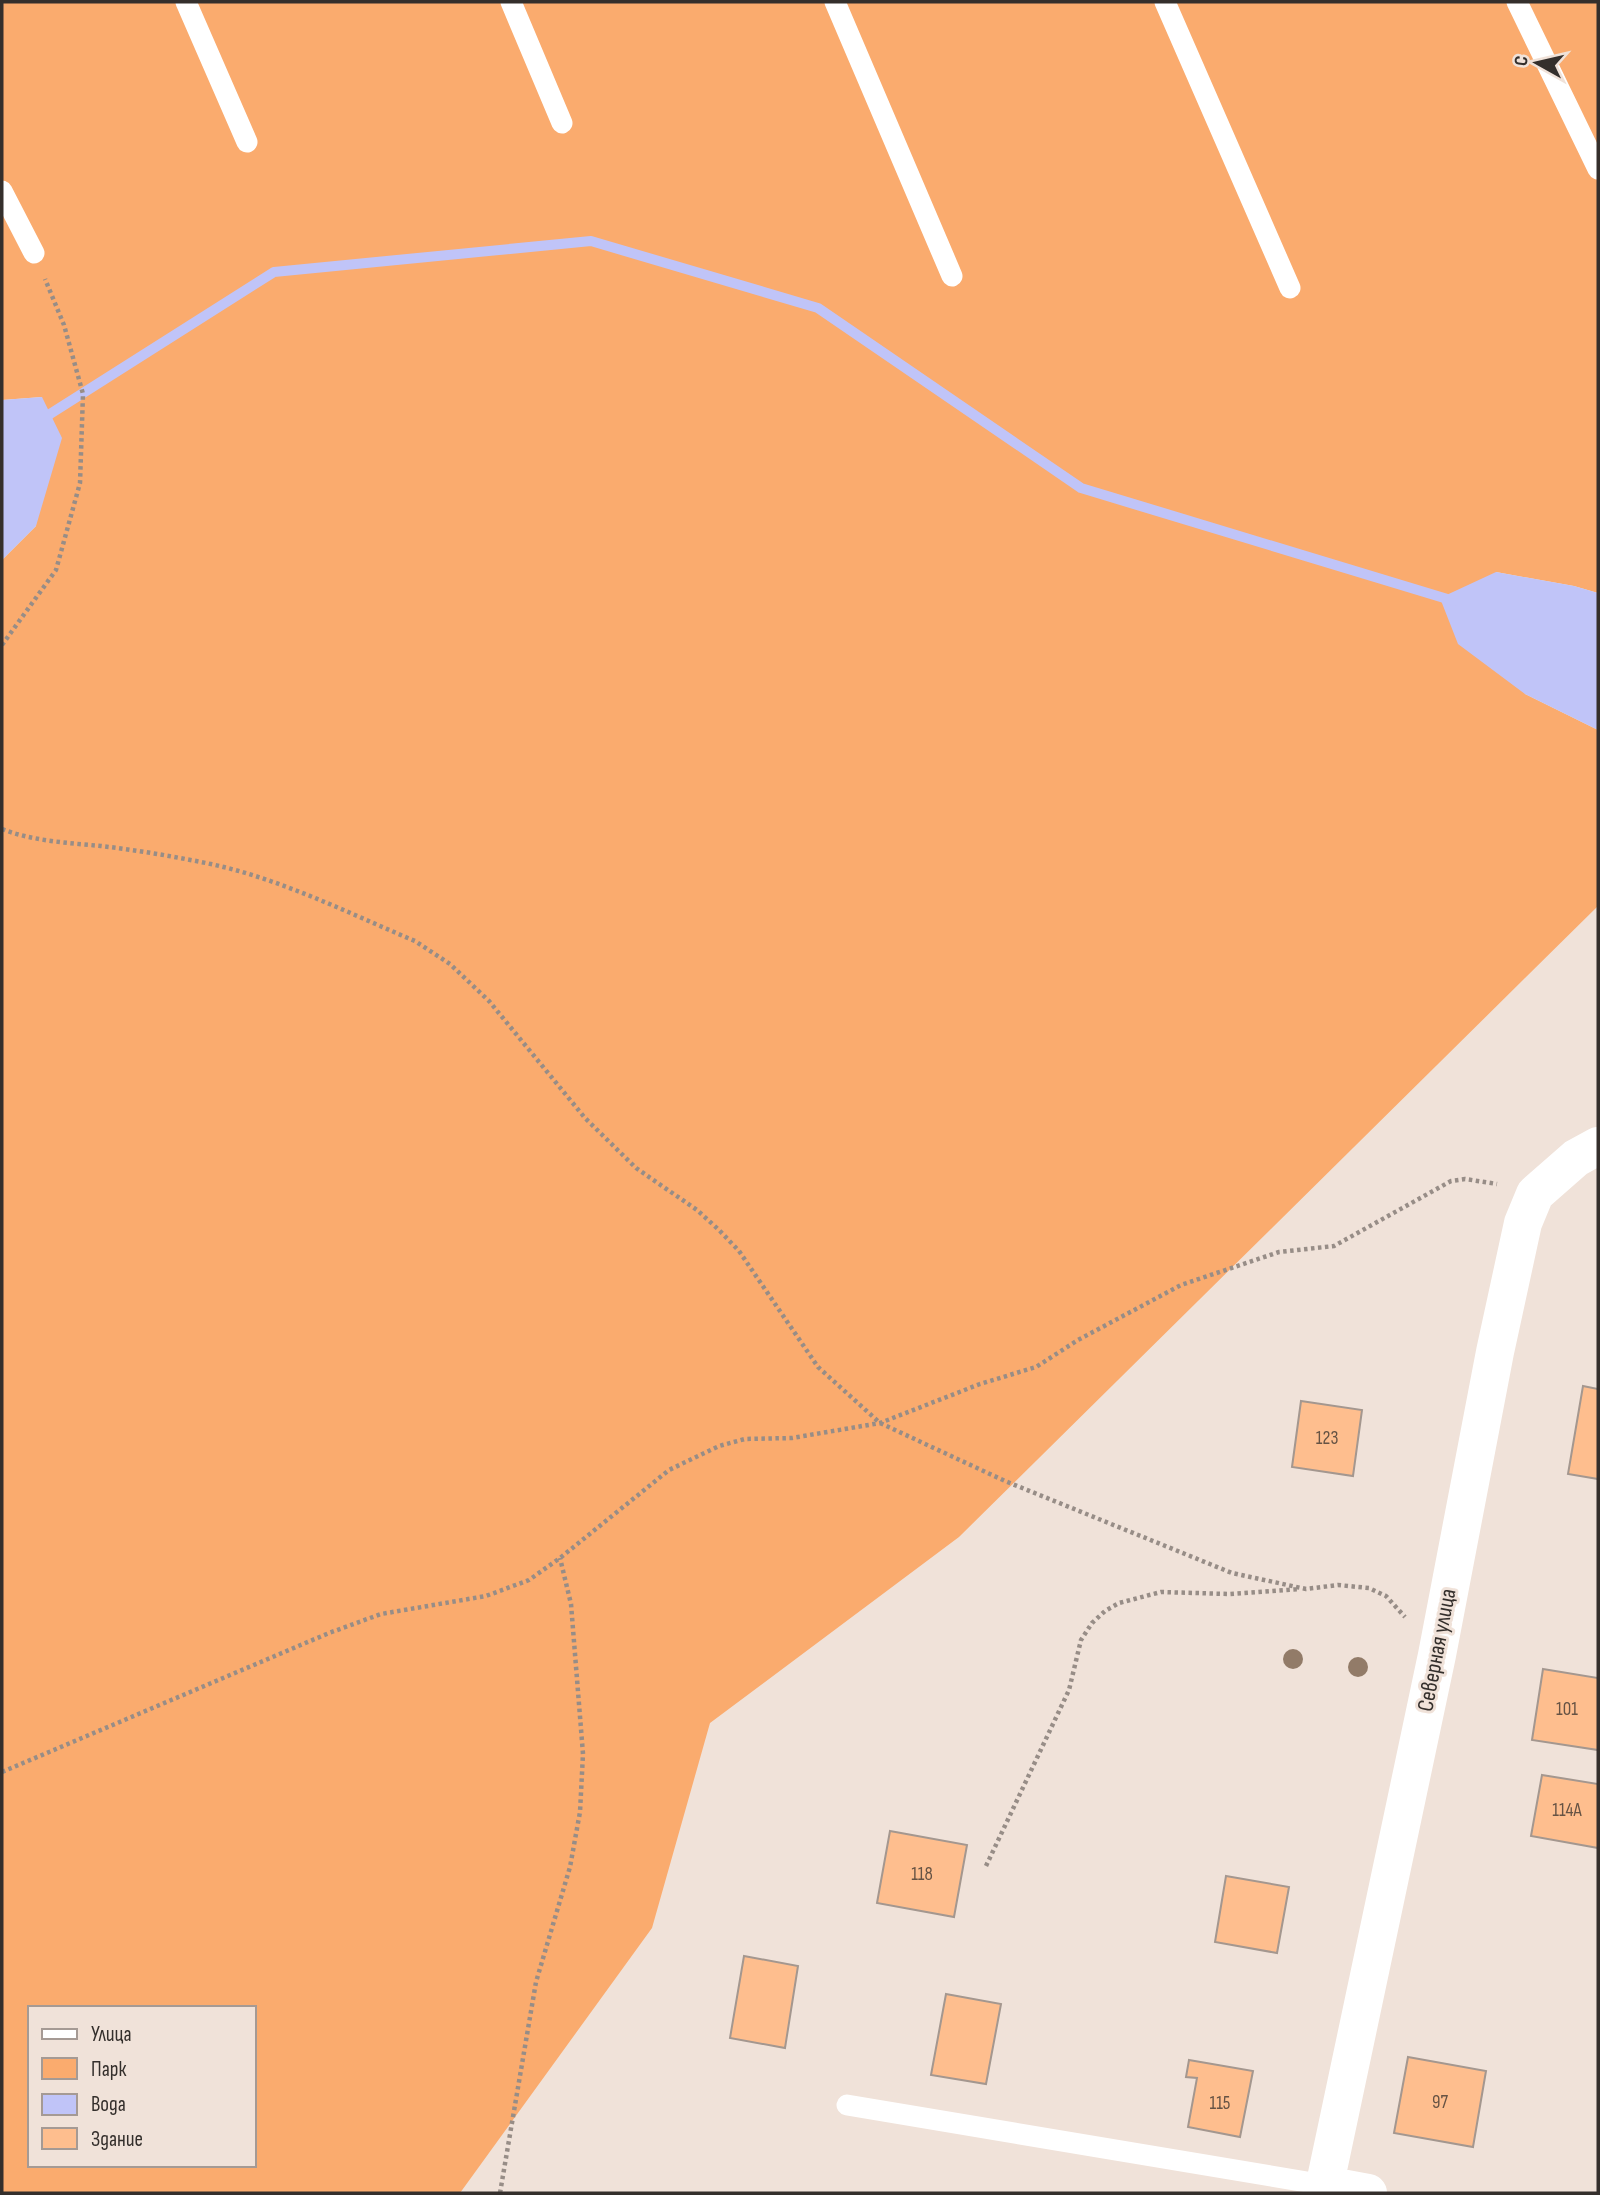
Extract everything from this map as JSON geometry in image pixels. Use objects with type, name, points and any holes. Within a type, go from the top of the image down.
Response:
[{"type":"street","name":"Северная улица","points":[[1324,2189],[1437,1655],[1495,1352],[1523,1223],[1535,1194],[1576,1158],[1598,1146]]},
{"type":"street","points":[[1324,2189],[1368,2193]]},
{"type":"lane","points":[[186,2],[247,142]]},
{"type":"lane","points":[[511,2],[562,123]]},
{"type":"lane","points":[[835,2],[952,276]]},
{"type":"lane","points":[[1164,2],[1290,288]]},
{"type":"lane","points":[[1517,2],[1598,169]]},
{"type":"lane","points":[[2,191],[34,253]]},
{"type":"lane","points":[[847,2105],[1324,2189]]},
{"type":"path","points":[[2,645],[56,570],[80,483],[83,394],[64,325],[34,253]]},
{"type":"path","points":[[2,829],[68,843],[207,863],[246,874],[285,886],[433,951],[489,1001],[585,1118],[636,1168],[696,1210],[739,1251],[818,1367],[880,1423],[1006,1481],[1232,1573],[1306,1589]]},
{"type":"path","points":[[2,1772],[329,1633],[381,1614],[486,1596],[528,1580],[560,1558],[669,1470],[719,1446],[745,1439],[792,1438],[880,1423],[980,1384],[1036,1367],[1078,1340],[1181,1285],[1279,1252],[1334,1246],[1451,1181],[1465,1179],[1489,1182],[1535,1194]]},
{"type":"path","points":[[500,2193],[536,1982],[570,1867],[580,1811],[583,1754],[571,1604],[560,1558]]},
{"type":"path","points":[[986,1866],[1069,1690],[1081,1640],[1092,1623],[1119,1603],[1161,1592],[1229,1594],[1353,1585],[1369,1588],[1386,1596],[1437,1655]]},
{"type":"green space","points":[[2,2],[1598,2],[1598,593],[1496,572],[1525,694],[1598,730],[1598,906],[959,1537],[710,1723],[652,1928],[460,2193],[2,2193],[2,560],[36,526],[42,397],[2,400]]},
{"type":"water","points":[[42,397],[62,438],[36,526],[2,560],[2,400]]},
{"type":"water","points":[[1496,572],[1598,593],[1598,730],[1525,694],[1458,644],[1440,598]]},
{"type":"building","points":[[1583,1386],[1598,1389],[1598,1479],[1568,1474]]},
{"type":"building","points":[[1301,1401],[1362,1410],[1353,1476],[1292,1467]]},
{"type":"building","points":[[1543,1669],[1598,1678],[1598,1750],[1532,1740]]},
{"type":"building","points":[[1542,1775],[1598,1784],[1598,1848],[1531,1836]]},
{"type":"building","points":[[890,1831],[967,1845],[954,1917],[877,1903]]},
{"type":"building","points":[[1226,1876],[1289,1887],[1277,1953],[1215,1942]]},
{"type":"building","points":[[744,1956],[798,1966],[785,2048],[730,2038]]},
{"type":"building","points":[[946,1994],[1001,2004],[986,2084],[931,2075]]},
{"type":"building","points":[[1408,2057],[1486,2071],[1473,2147],[1394,2133]]},
{"type":"building","points":[[1189,2060],[1253,2071],[1240,2137],[1188,2127],[1197,2078],[1186,2077]]},
{"type":"waterway","points":[[41,423],[50,414],[274,272],[591,241],[818,308],[1081,488],[1454,601]]}]
